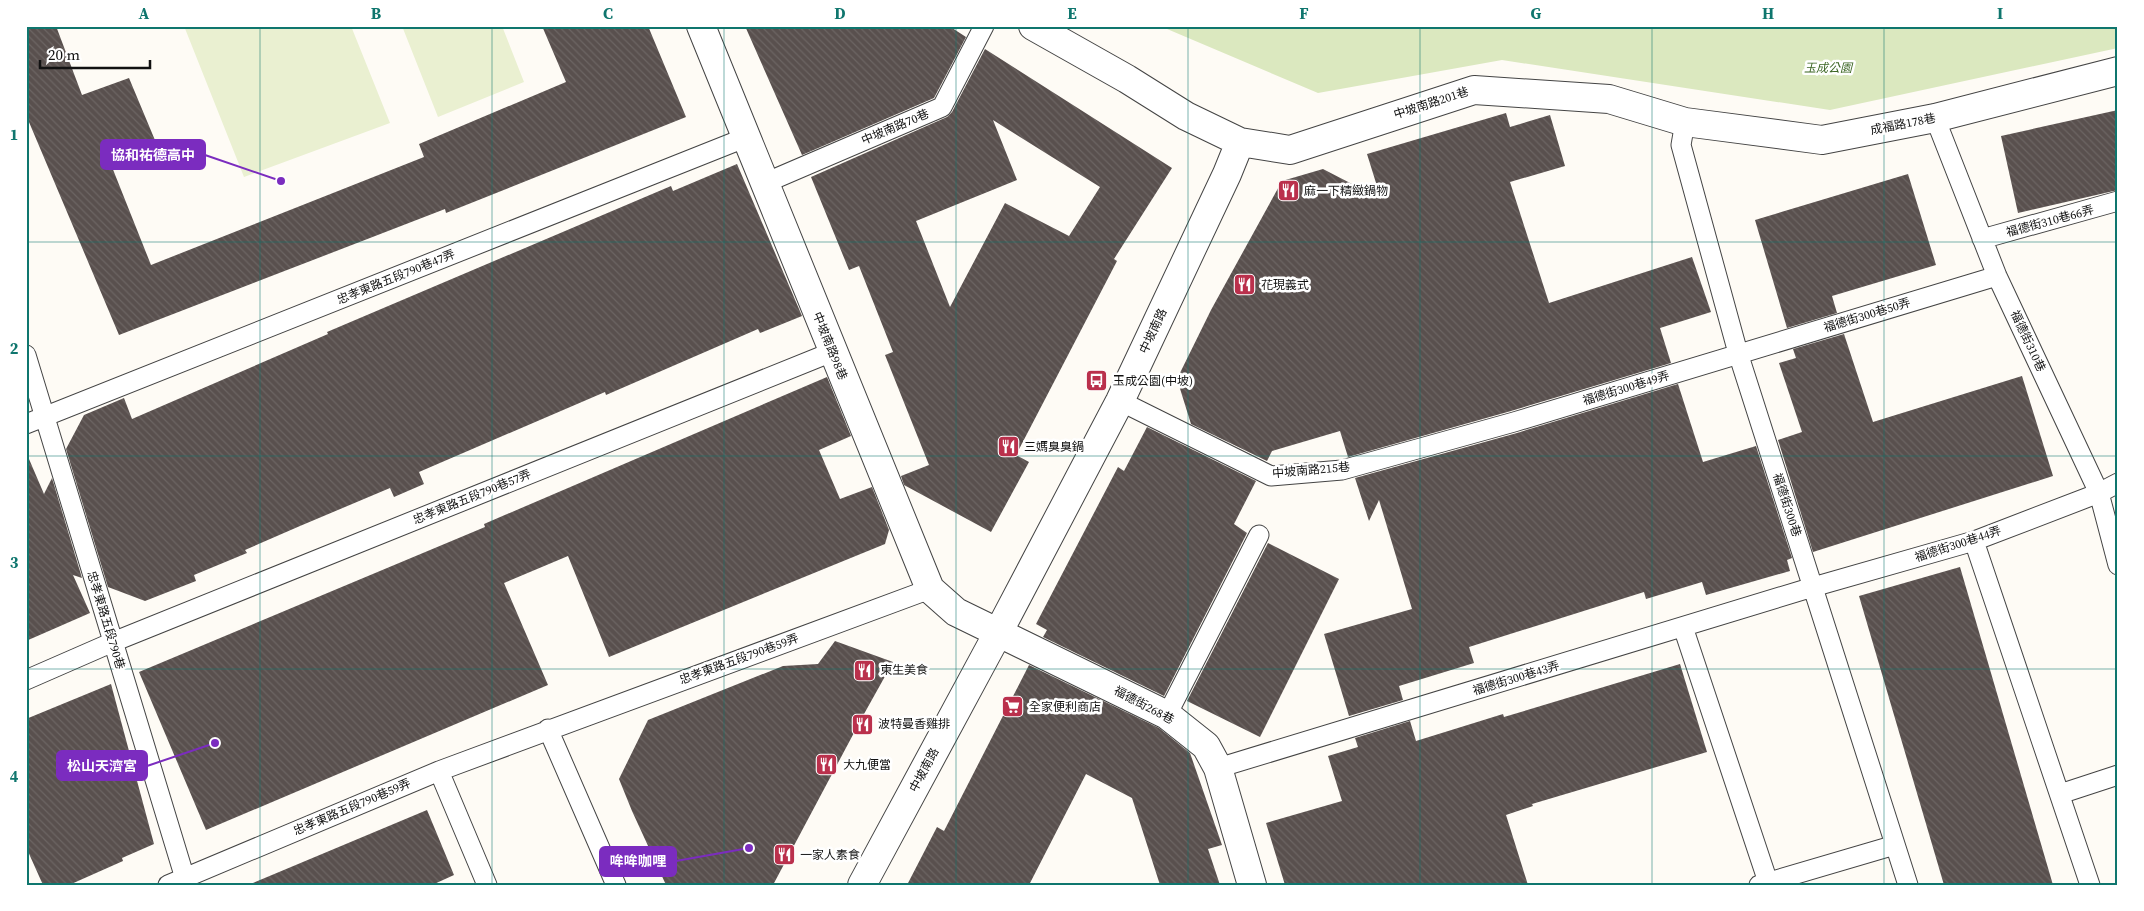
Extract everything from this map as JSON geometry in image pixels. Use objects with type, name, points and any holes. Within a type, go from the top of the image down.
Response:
[{"type":"street","name":"中坡南路98巷","points":[[701,26],[930,589],[956,612],[998,633]]},
{"type":"street","points":[[1033,26],[1127,79],[1186,116],[1240,142]]},
{"type":"street","name":"成福路178巷","points":[[1685,122],[1822,140],[1935,118],[2118,71]]},
{"type":"street","name":"中坡南路201巷","points":[[1240,142],[1290,150],[1474,90],[1609,99],[1685,122]]},
{"type":"street","name":"中坡南路","points":[[862,885],[1120,401],[1227,174],[1240,142]]},
{"type":"street","name":"福德街268巷","points":[[998,633],[1168,715],[1206,746],[1218,768],[1252,885]]},
{"type":"lane","name":"中坡南路70巷","points":[[765,183],[942,107],[984,26]]},
{"type":"lane","name":"福德街310巷","points":[[1935,118],[1997,276],[2100,493],[2118,565]]},
{"type":"lane","name":"福德街300巷","points":[[1685,122],[1681,145],[1738,353],[1908,885]]},
{"type":"lane","name":"忠孝東路五段790巷47弄","points":[[26,424],[747,138]]},
{"type":"lane","name":"福德街310巷66弄","points":[[1982,239],[2118,201]]},
{"type":"lane","name":"福德街300巷50弄","points":[[1738,353],[1997,276]]},
{"type":"lane","name":"忠孝東路五段790巷57弄","points":[[26,680],[113,642],[832,352]]},
{"type":"lane","name":"福德街300巷49弄","points":[[1514,422],[1738,353]]},
{"type":"lane","name":"忠孝東路五段790巷","points":[[26,355],[113,642],[180,882]]},
{"type":"lane","name":"中坡南路215巷","points":[[1120,401],[1271,476],[1342,470],[1514,422]]},
{"type":"lane","name":"福德街300巷44弄","points":[[1813,587],[1974,541],[2100,493],[2118,483]]},
{"type":"lane","points":[[1168,715],[1259,535]]},
{"type":"lane","points":[[1974,541],[2090,885]]},
{"type":"lane","name":"福德街300巷43弄","points":[[1218,768],[1684,628],[1813,587]]},
{"type":"lane","name":"忠孝東路五段790巷59弄","points":[[180,882],[439,770],[930,589]]},
{"type":"lane","points":[[1684,628],[1764,883],[1895,844]]},
{"type":"lane","points":[[548,729],[616,885]]},
{"type":"lane","points":[[439,770],[487,885]]},
{"type":"lane","points":[[2060,794],[2118,775]]},
{"type":"green space","points":[[184,26],[351,26],[390,123],[244,177]]},
{"type":"green space","points":[[402,26],[502,26],[524,82],[438,117]]},
{"type":"green space","name":"玉成公園","points":[[1160,26],[2118,26],[2118,48],[1830,110],[1502,60],[1318,93]]},
{"type":"building","points":[[26,26],[56,26],[82,95],[129,78],[157,145],[110,162],[151,265],[424,157],[419,144],[566,82],[542,26],[648,26],[686,117],[446,213],[445,209],[119,335],[26,115]]},
{"type":"building","points":[[745,26],[949,26],[966,37],[934,98],[802,155]]},
{"type":"building","points":[[985,49],[1172,168],[1114,259],[1117,261],[1016,455],[1029,462],[991,532],[904,485],[901,476],[929,465],[885,355],[893,352],[859,266],[849,270],[811,177],[947,117],[952,112]],"holes":[[[993,120],[1100,187],[1069,236],[1005,203],[950,307],[916,221],[1017,180]]]},
{"type":"building","points":[[2118,110],[2118,190],[2018,213],[2001,136]]},
{"type":"building","points":[[1506,113],[1510,127],[1550,115],[1565,166],[1510,182],[1549,303],[1692,257],[1711,312],[1660,328],[1671,363],[1348,457],[1340,431],[1272,451],[1267,461],[1191,424],[1177,379],[1211,310],[1282,181],[1323,169],[1381,199],[1367,154]]},
{"type":"building","points":[[737,164],[802,316],[760,333],[758,329],[606,395],[605,392],[419,472],[424,484],[394,497],[390,488],[245,550],[247,553],[194,575],[196,581],[145,601],[108,587],[66,449],[84,415],[124,398],[132,419],[328,334],[327,332],[671,186],[673,191]]},
{"type":"building","points":[[1908,174],[1936,265],[1832,296],[1837,313],[1787,328],[1755,220]]},
{"type":"building","points":[[1844,334],[1873,422],[2022,376],[2053,476],[1813,552],[1778,440],[1802,432],[1779,363],[1796,358],[1793,349]]},
{"type":"building","points":[[827,377],[851,436],[819,450],[840,499],[872,487],[889,530],[885,544],[609,657],[568,556],[504,583],[548,685],[206,830],[139,672],[485,527],[484,524]]},
{"type":"building","points":[[1678,384],[1703,462],[1756,446],[1792,558],[1787,560],[1790,571],[1706,595],[1702,582],[1646,599],[1644,592],[1469,647],[1474,663],[1399,686],[1403,700],[1349,716],[1324,634],[1412,609],[1379,500],[1369,521],[1355,478],[1517,433]]},
{"type":"building","points":[[1147,427],[1256,481],[1234,524],[1247,533],[1164,696],[1043,637],[1047,630],[1036,624],[1118,467],[1124,471]]},
{"type":"building","points":[[26,452],[44,494],[52,478],[82,578],[73,575],[90,613],[26,641]]},
{"type":"building","points":[[1268,543],[1339,579],[1260,737],[1187,701]]},
{"type":"building","points":[[1960,567],[2053,885],[1944,885],[1859,596]]},
{"type":"building","points":[[835,641],[893,662],[773,885],[666,885],[619,779],[648,720],[783,666],[818,664]]},
{"type":"building","points":[[1680,664],[1707,752],[1532,804],[1533,806],[1506,815],[1528,885],[1285,885],[1266,823],[1342,801],[1328,756],[1358,747],[1355,738],[1410,721],[1416,741],[1503,714],[1504,717]]},
{"type":"building","points":[[1029,665],[1159,728],[1190,753],[1222,845],[1208,849],[1220,885],[1160,885],[1132,798],[1086,774],[1029,885],[907,885],[937,827],[944,831]]},
{"type":"building","points":[[111,684],[154,844],[122,858],[123,861],[69,885],[43,885],[26,847],[26,719]]},
{"type":"building","points":[[427,810],[454,875],[432,885],[248,885]]},
{"type":"place","name":"協和祐德高中","points":[[281,181]]},
{"type":"place","name":"麻一下精緻鍋物","points":[[1288,191]]},
{"type":"place","name":"花現義式","points":[[1245,285]]},
{"type":"place","name":"玉成公園(中坡)","points":[[1097,381]]},
{"type":"place","name":"三媽臭臭鍋","points":[[1008,447]]},
{"type":"place","name":"東生美食","points":[[864,670]]},
{"type":"place","name":"全家便利商店","points":[[1013,707]]},
{"type":"place","name":"波特曼香雞排","points":[[862,724]]},
{"type":"place","name":"松山天濟宮","points":[[215,743]]},
{"type":"place","name":"大九便當","points":[[827,765]]},
{"type":"place","name":"哞哞咖哩","points":[[749,848]]},
{"type":"place","name":"一家人素食","points":[[784,855]]}]
